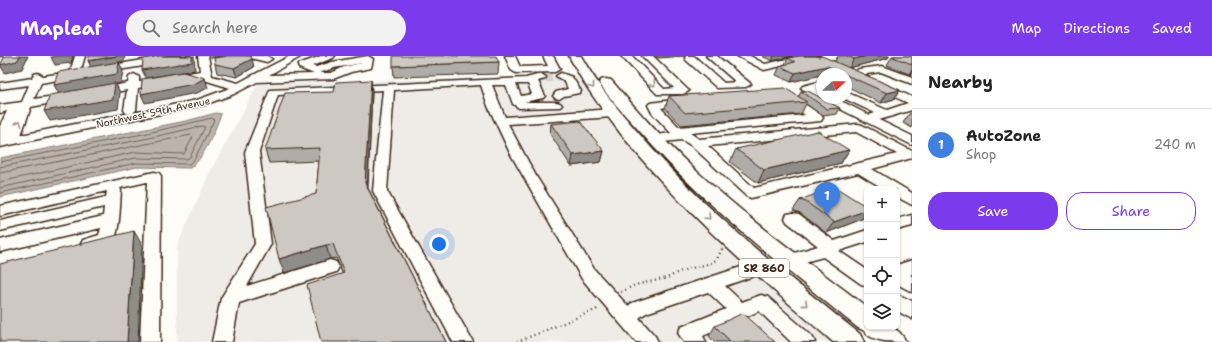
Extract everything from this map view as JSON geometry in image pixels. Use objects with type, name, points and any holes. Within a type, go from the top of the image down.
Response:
[{"type":"main road","name":"SR 860","points":[[575,56],[589,82],[638,145],[680,190],[762,266],[850,342]]},
{"type":"main road","name":"SR 860","points":[[588,56],[603,80],[654,139],[684,170],[735,216],[864,319]]},
{"type":"main road","points":[[613,113],[625,115],[669,163],[684,170]]},
{"type":"main road","points":[[878,330],[893,342]]},
{"type":"street","points":[[80,56],[80,72]]},
{"type":"street","points":[[0,82],[80,72],[163,56]]},
{"type":"street","points":[[136,60],[185,56]]},
{"type":"street","points":[[251,56],[267,59]]},
{"type":"street","name":"Northwest 59th Avenue","points":[[4,141],[189,106],[215,98],[240,87],[294,56]]},
{"type":"street","points":[[313,74],[303,66],[330,56]]},
{"type":"street","points":[[510,56],[516,70],[555,69],[548,56]]},
{"type":"street","points":[[626,56],[661,92],[683,90],[647,56]]},
{"type":"street","points":[[690,58],[721,86],[746,84],[710,56]]},
{"type":"street","points":[[742,56],[764,67],[820,58]]},
{"type":"street","points":[[313,74],[338,64],[368,59],[368,66],[348,69],[333,76]]},
{"type":"street","points":[[130,110],[136,60]]},
{"type":"street","points":[[0,109],[133,86],[206,64],[208,78],[240,87]]},
{"type":"street","points":[[864,72],[882,69],[912,81]]},
{"type":"street","points":[[912,90],[864,72],[847,70],[912,101]]},
{"type":"street","points":[[864,72],[912,95]]},
{"type":"street","points":[[255,79],[313,74],[352,76]]},
{"type":"street","points":[[514,90],[519,104],[523,106],[557,100],[560,94],[575,91],[569,79],[566,76],[561,76]]},
{"type":"street","points":[[0,86],[32,79]]},
{"type":"street","points":[[4,141],[32,79]]},
{"type":"street","points":[[222,342],[230,298],[263,244],[252,152],[274,92],[485,82],[538,98],[539,96],[536,82],[514,90]]},
{"type":"street","points":[[485,82],[501,121],[534,184],[588,274],[616,296],[626,317],[648,342]]},
{"type":"street","points":[[0,109],[13,84]]},
{"type":"street","points":[[816,86],[807,88],[816,93]]},
{"type":"street","points":[[389,87],[380,191],[463,342]]},
{"type":"street","points":[[654,139],[680,133],[817,118],[782,94],[775,94]]},
{"type":"street","points":[[852,98],[886,114]]},
{"type":"street","points":[[697,143],[858,128],[909,155],[751,193],[697,143],[680,133],[656,110],[654,105],[700,100]]},
{"type":"street","points":[[838,104],[912,141]]},
{"type":"street","points":[[869,119],[912,106]]},
{"type":"street","points":[[501,121],[613,113]]},
{"type":"street","points":[[860,168],[889,186]]},
{"type":"street","points":[[0,226],[114,192],[154,176],[150,342]]},
{"type":"street","points":[[0,211],[114,192]]},
{"type":"street","points":[[76,247],[107,239],[114,192]]},
{"type":"street","points":[[900,193],[912,200]]},
{"type":"street","points":[[793,218],[864,277]]},
{"type":"street","points":[[0,246],[110,220]]},
{"type":"street","points":[[900,225],[912,220]]},
{"type":"street","points":[[790,260],[864,237]]},
{"type":"street","points":[[626,317],[639,308],[762,266]]},
{"type":"street","points":[[900,272],[912,266]]},
{"type":"street","points":[[230,298],[330,267]]},
{"type":"street","points":[[900,276],[912,285]]},
{"type":"street","points":[[710,283],[739,312]]},
{"type":"street","points":[[696,342],[688,334],[761,302],[805,342]]},
{"type":"street","points":[[900,302],[912,311]]},
{"type":"path","points":[[517,342],[604,306],[616,296]]},
{"type":"shaded area","points":[[581,75],[834,342],[177,342],[177,246],[210,172],[258,84]]},
{"type":"water","points":[[216,113],[221,114],[212,136],[200,158],[190,168],[137,167],[0,197],[0,158],[186,121]]},
{"type":"building","points":[[5,56],[20,56],[17,61],[0,65]]},
{"type":"building","points":[[89,56],[117,56],[88,61]]},
{"type":"building","points":[[159,56],[192,56],[192,62],[142,70],[143,59]]},
{"type":"building","points":[[251,56],[252,59],[234,68],[215,64],[214,58]]},
{"type":"building","points":[[393,56],[496,56],[499,62],[393,66]]},
{"type":"building","points":[[799,56],[822,56],[850,68],[832,68],[827,66],[795,73],[780,66],[795,62],[788,58]]},
{"type":"building","points":[[847,56],[867,56],[854,59]]},
{"type":"building","points":[[910,56],[912,57],[912,64],[893,57]]},
{"type":"building","points":[[119,62],[117,74],[54,85],[58,72]]},
{"type":"building","points":[[852,69],[900,90],[887,93],[852,78]]},
{"type":"building","points":[[183,72],[205,78],[194,84],[141,94],[142,79]]},
{"type":"building","points":[[371,80],[365,183],[446,342],[321,342],[307,285],[344,273],[333,244],[279,259],[266,207],[316,194],[320,148],[265,150],[285,93],[334,92],[336,82]]},
{"type":"building","points":[[115,83],[113,99],[44,111],[50,95]]},
{"type":"building","points":[[785,88],[807,102],[685,113],[669,96]]},
{"type":"building","points":[[801,91],[808,91],[816,95],[816,101]]},
{"type":"building","points":[[820,104],[832,104],[840,108],[827,109]]},
{"type":"building","points":[[580,121],[604,151],[573,155],[551,124]]},
{"type":"building","points":[[818,131],[849,150],[764,170],[736,149]]},
{"type":"building","points":[[835,187],[864,205],[864,211],[834,222],[806,202],[800,200]]},
{"type":"building","points":[[134,231],[127,342],[0,342],[0,264]]},
{"type":"building","points":[[743,313],[775,342],[731,342],[715,326]]},
{"type":"tunnel","points":[[541,77],[561,76]]},
{"type":"place","name":"AutoZone","points":[[827,215]]}]
